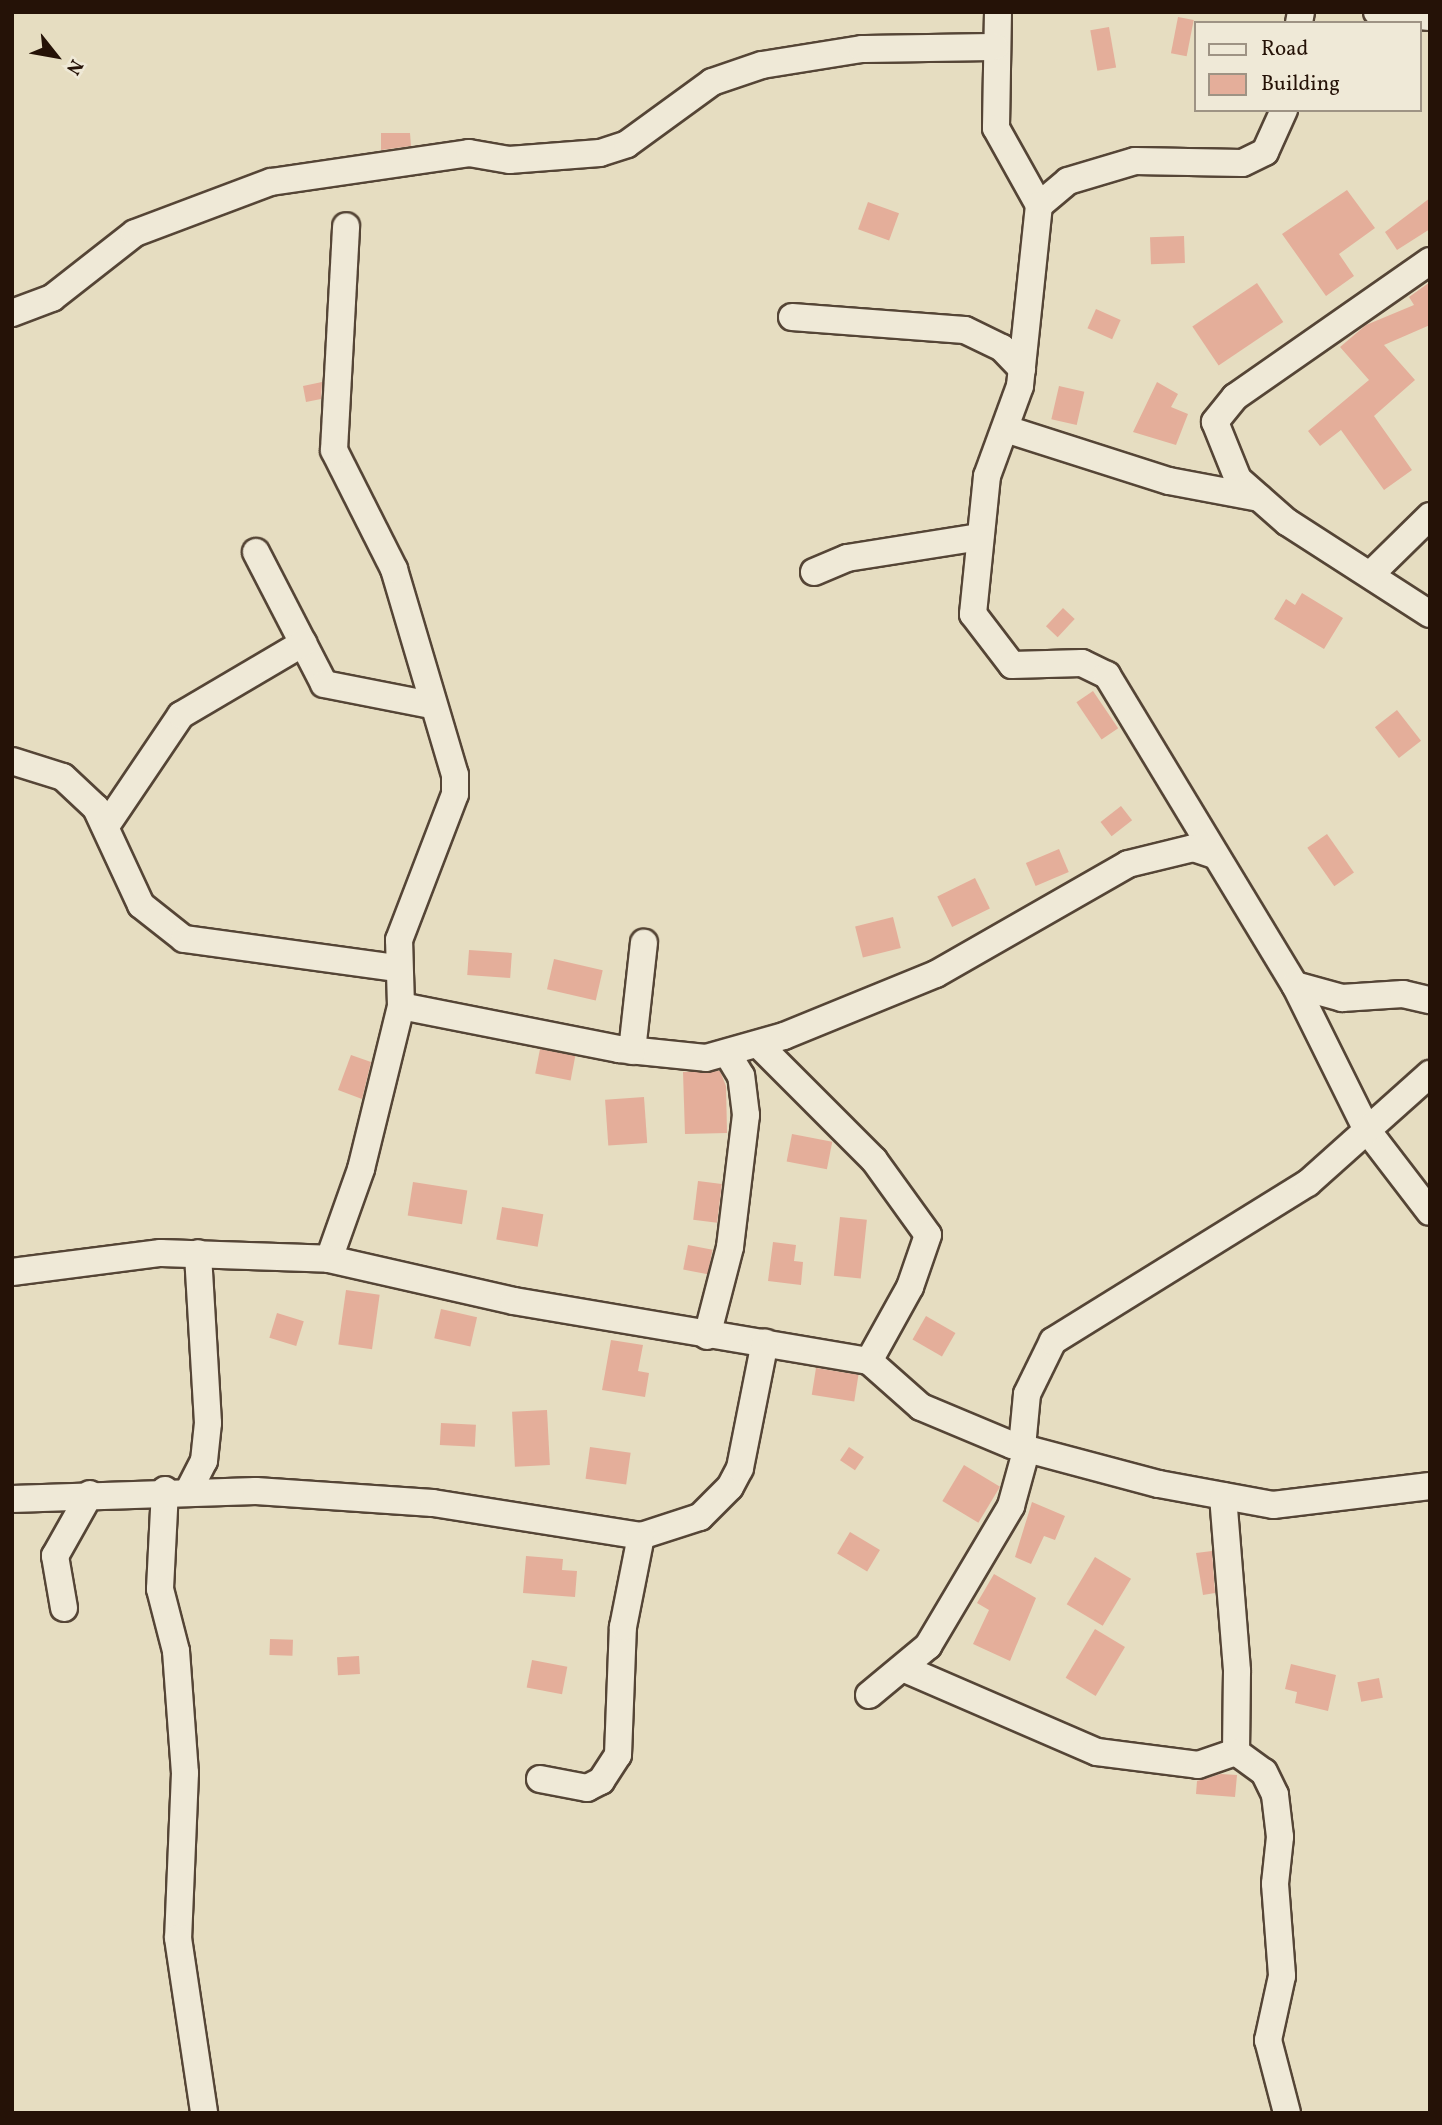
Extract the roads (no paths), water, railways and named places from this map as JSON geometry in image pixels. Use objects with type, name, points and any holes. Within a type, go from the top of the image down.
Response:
[{"type":"street","points":[[998,12],[995,47],[996,128],[1039,205],[1022,369],[1009,430],[992,454],[980,537],[973,614],[982,632],[1002,657],[1021,668],[1082,663],[1107,675],[1295,985],[1359,1102],[1367,1130],[1430,1212]]},
{"type":"street","points":[[1377,12],[1430,18]]},
{"type":"street","points":[[12,313],[52,298],[135,233],[271,182],[469,153],[509,160],[600,153],[627,144],[712,82],[762,65],[862,49],[995,47]]},
{"type":"street","points":[[1039,205],[1068,181],[1135,161],[1241,163],[1265,152],[1283,112]]},
{"type":"street","points":[[330,1259],[361,1169],[401,1006],[397,968],[405,916],[455,794],[455,775],[431,705],[394,569],[334,450],[346,226]]},
{"type":"street","points":[[1430,261],[1222,409],[1215,435],[1238,479],[1259,498],[1373,572],[1430,614]]},
{"type":"street","points":[[792,317],[965,330],[1002,348],[1022,369]]},
{"type":"street","points":[[1009,430],[1170,481],[1259,498]]},
{"type":"street","points":[[1373,572],[1430,516]]},
{"type":"street","points":[[814,572],[847,558],[980,537]]},
{"type":"street","points":[[256,552],[324,684],[431,705]]},
{"type":"street","points":[[106,826],[181,715],[303,643]]},
{"type":"street","points":[[12,761],[63,778],[106,826],[141,905],[184,939],[397,968]]},
{"type":"street","points":[[401,1006],[632,1051],[696,1058],[728,1054],[936,974],[1128,864],[1193,848],[1214,855]]},
{"type":"street","points":[[632,1051],[644,943]]},
{"type":"street","points":[[1295,985],[1342,998],[1403,994],[1430,1000]]},
{"type":"street","points":[[758,1044],[874,1160],[928,1235],[910,1287],[869,1361]]},
{"type":"street","points":[[707,1336],[730,1247],[746,1115],[741,1076],[728,1054]]},
{"type":"street","points":[[869,1695],[905,1669],[928,1646],[1011,1506],[1024,1447],[1034,1368],[1053,1341],[1264,1212],[1367,1130],[1430,1074]]},
{"type":"street","points":[[198,1253],[208,1423],[204,1461],[177,1490],[160,1589],[176,1651],[185,1773],[178,1938],[204,2113]]},
{"type":"street","points":[[12,1272],[198,1253],[330,1259],[707,1336],[765,1342],[869,1361],[921,1407],[1024,1447],[1223,1496],[1273,1505],[1430,1486]]},
{"type":"street","points":[[12,1499],[177,1490],[433,1503],[641,1536],[700,1517],[730,1487],[740,1468],[765,1342]]},
{"type":"street","points":[[64,1608],[55,1556],[90,1494]]},
{"type":"street","points":[[1223,1496],[1237,1671],[1236,1752]]},
{"type":"street","points":[[540,1779],[587,1788],[601,1781],[618,1755],[623,1627],[641,1536]]},
{"type":"street","points":[[905,1669],[1097,1752],[1198,1765],[1236,1752],[1253,1759],[1275,1795],[1282,1994],[1268,2040],[1287,2113]]}]
